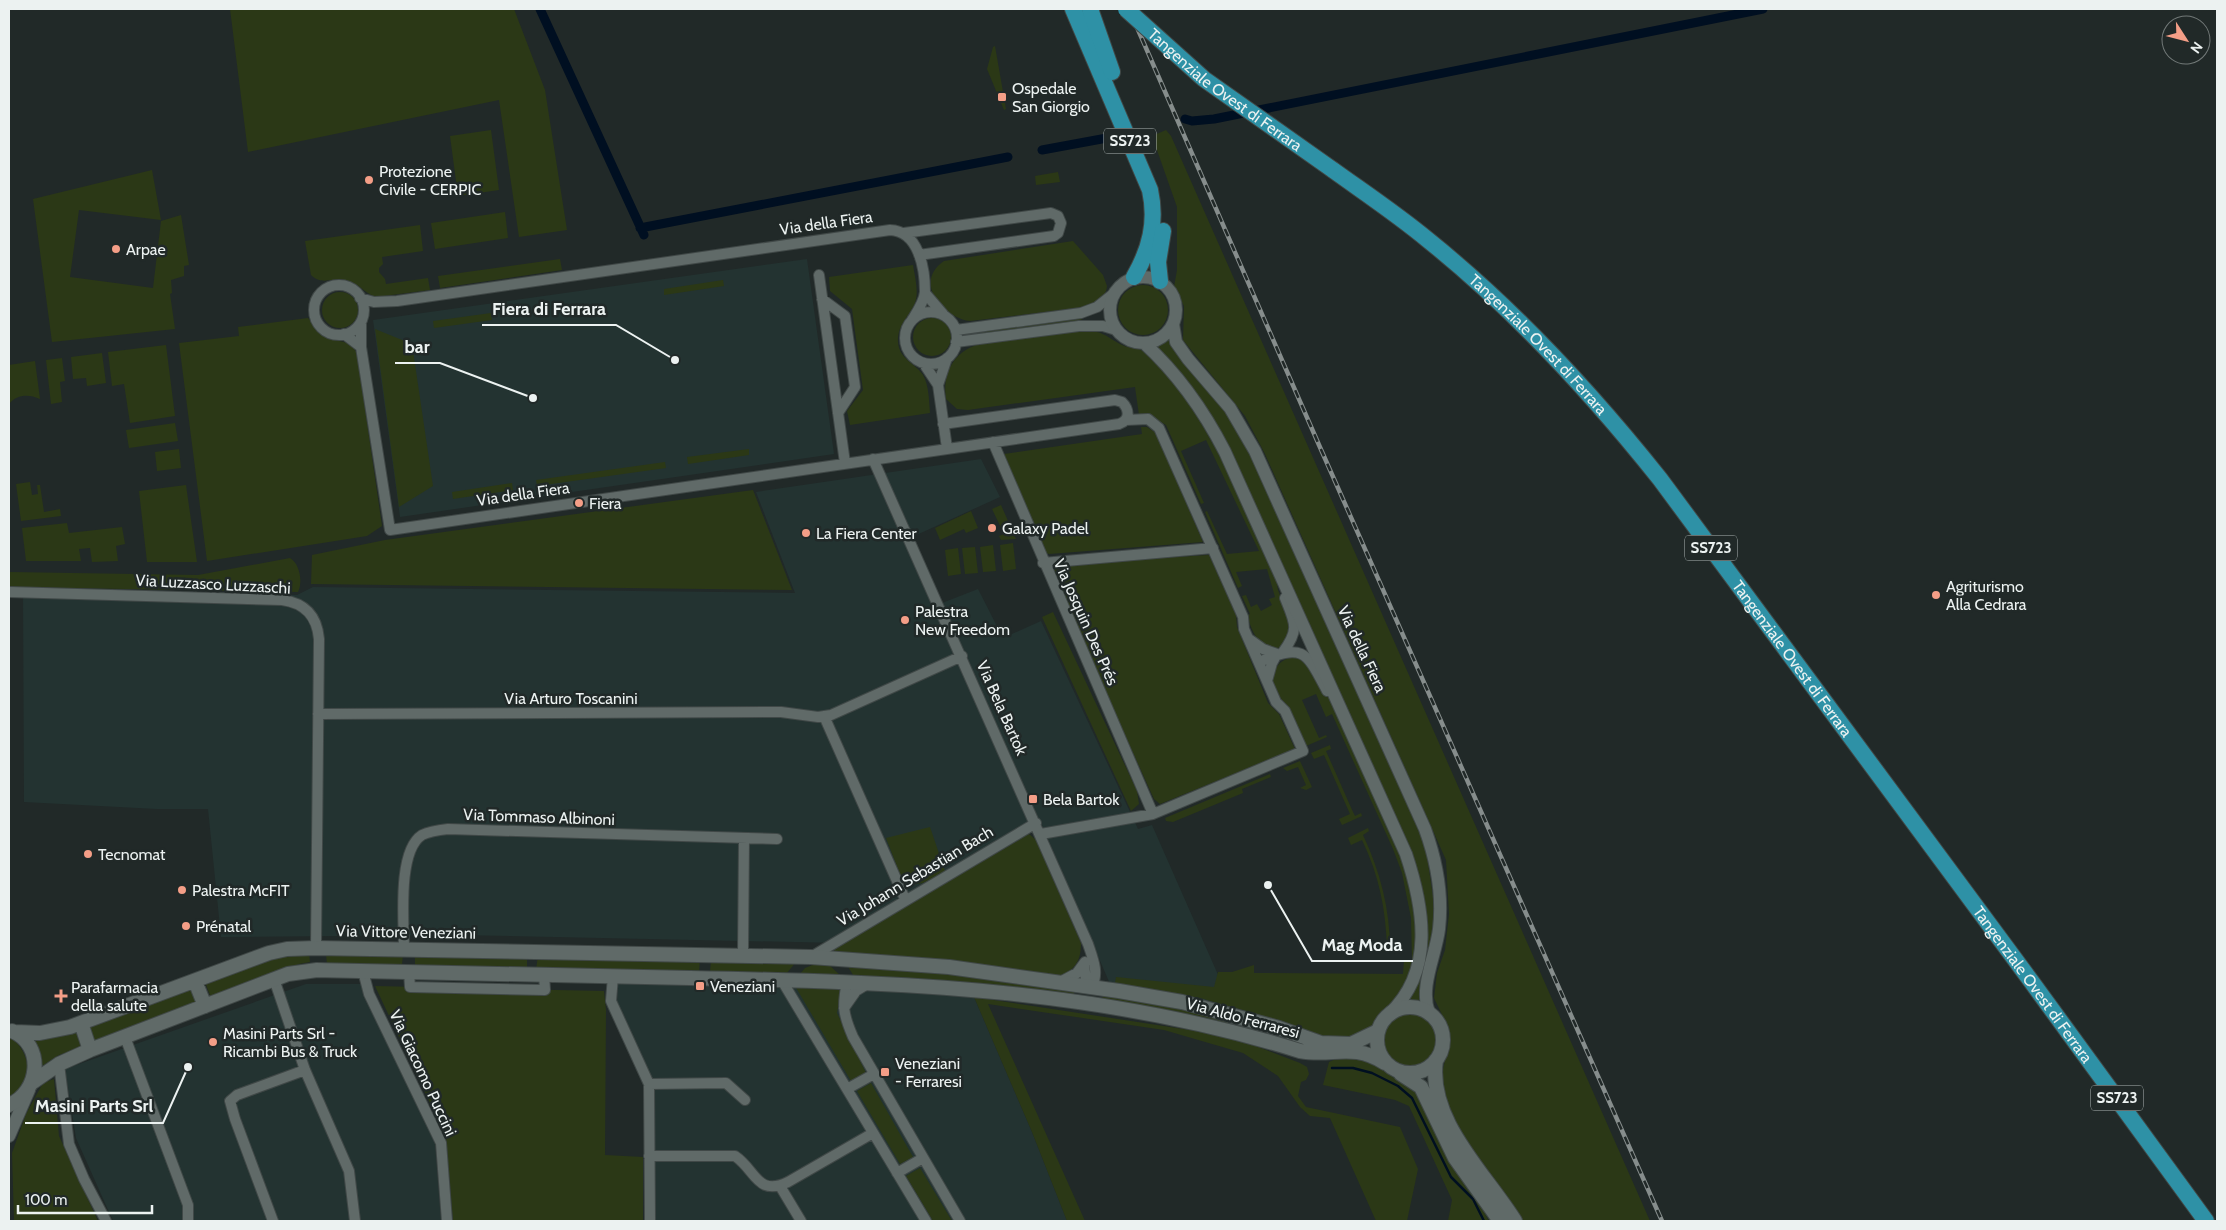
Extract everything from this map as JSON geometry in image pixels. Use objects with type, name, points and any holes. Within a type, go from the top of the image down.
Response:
[{"type":"highway","name":"SS723","points":[[1073,9],[1150,190],[1153,212],[1149,246],[1134,277]]},
{"type":"highway","name":"SS723","points":[[1090,9],[1106,59],[1160,187],[1164,212],[1158,262],[1160,281]]},
{"type":"highway","name":"Tangenziale Ovest di Ferrara","points":[[1126,9],[1204,79],[1428,240],[1498,301],[1582,384],[1617,424],[1660,479],[2206,1221]]},
{"type":"main road","points":[[316,948],[317,970]]},
{"type":"main road","name":"Via Vittore Veneziani","points":[[10,1030],[40,1033],[81,1023],[275,952],[316,948],[836,959]]},
{"type":"main road","points":[[406,950],[409,972]]},
{"type":"main road","points":[[530,975],[532,952]]},
{"type":"main road","points":[[704,978],[706,955]]},
{"type":"main road","points":[[787,979],[800,965],[811,957]]},
{"type":"main road","points":[[9,1105],[19,1099],[31,1086],[59,1064],[90,1050],[274,979],[301,971],[787,979],[845,982],[836,959]]},
{"type":"main road","name":"Via Aldo Ferraresi","points":[[836,959],[949,967],[1119,991],[1212,1009],[1279,1028],[1321,1043],[1351,1044],[1378,1031]]},
{"type":"main road","points":[[196,981],[205,1006]]},
{"type":"main road","name":"Via Aldo Ferraresi","points":[[845,982],[977,989],[1090,1003],[1226,1029],[1311,1053],[1346,1050],[1361,1051],[1370,1054],[1402,1073],[1417,1073],[1425,1070],[1436,1060]]},
{"type":"main road","points":[[1090,1003],[1092,987]]},
{"type":"main road","points":[[1390,1066],[1379,1053],[1376,1045],[1378,1031],[1389,1014],[1406,1007],[1422,1009],[1429,1013],[1440,1026],[1442,1035],[1442,1045],[1436,1060],[1435,1074],[1438,1094],[1457,1138],[1515,1221]]},
{"type":"main road","points":[[81,1023],[90,1050]]},
{"type":"main road","points":[[10,1030],[30,1049],[35,1070],[31,1086]]},
{"type":"main road","name":"Via Aldo Ferraresi","points":[[1390,1066],[1421,1087],[1455,1158],[1500,1221]]},
{"type":"street","name":"Via della Fiera","points":[[360,298],[374,302],[397,301],[887,230],[904,233],[1051,213],[1058,216],[1061,223],[1058,232],[1054,236],[919,255]]},
{"type":"street","points":[[904,233],[913,242],[919,255],[925,293],[954,324],[956,330],[956,342],[952,353],[936,364],[924,364]]},
{"type":"street","points":[[819,275],[845,463]]},
{"type":"street","points":[[956,330],[1081,313],[1097,307],[1112,295],[1120,285],[1134,277],[1152,277],[1160,281]]},
{"type":"street","name":"Via della Fiera","points":[[1160,281],[1173,295],[1176,304],[1173,324],[1176,342],[1230,408],[1255,451],[1425,830],[1437,866],[1441,899],[1439,932],[1427,990],[1429,1013]]},
{"type":"street","name":"Via della Fiera","points":[[397,301],[381,307],[362,320],[353,330],[344,334],[331,333],[320,326],[315,313],[317,300],[325,290],[338,286],[352,289],[360,298],[364,309],[362,320],[361,347],[390,530],[1119,424],[1126,420],[1148,419],[1159,428],[1243,617],[1244,629],[1276,702],[1285,711],[1303,751],[1153,814]]},
{"type":"street","points":[[925,293],[907,329],[906,340],[913,355],[924,364],[938,385]]},
{"type":"street","points":[[1112,295],[1109,313],[1116,330],[1124,338],[1133,342],[1144,343],[1161,338],[1173,324]]},
{"type":"street","points":[[822,299],[845,316],[855,387],[838,413]]},
{"type":"street","points":[[912,320],[916,316],[929,312],[944,315]]},
{"type":"street","points":[[956,342],[1079,326],[1103,326],[1116,330]]},
{"type":"street","name":"Via della Fiera","points":[[344,334],[361,347]]},
{"type":"street","points":[[1144,343],[1178,377],[1201,410],[1226,452],[1402,842],[1420,908],[1422,940],[1419,964],[1402,1001],[1389,1014]]},
{"type":"street","points":[[946,448],[938,385],[947,358]]},
{"type":"street","points":[[943,424],[1116,400],[1126,406],[1128,411],[1126,420]]},
{"type":"street","name":"Via Josquin Des Prés","points":[[993,442],[1043,563],[1153,814]]},
{"type":"street","name":"Via Bela Bartok","points":[[873,459],[1041,834],[1088,944],[1090,965],[1086,980],[1092,987]]},
{"type":"street","points":[[1043,563],[1213,548]]},
{"type":"street","points":[[1267,681],[1272,663],[1293,637],[1295,628],[1282,591],[1280,570]]},
{"type":"street","name":"Via Luzzasco Luzzaschi","points":[[9,592],[282,600],[299,604],[311,613],[318,628],[316,948]]},
{"type":"street","points":[[1248,638],[1263,649],[1280,653],[1296,652],[1308,658],[1327,692],[1342,708]]},
{"type":"street","points":[[1259,662],[1280,653]]},
{"type":"street","name":"Via Arturo Toscanini","points":[[318,714],[790,712],[824,716],[843,710],[962,656]]},
{"type":"street","points":[[824,716],[905,899]]},
{"type":"street","points":[[1041,834],[1153,814]]},
{"type":"street","name":"Via Johann Sebastian Bach","points":[[811,957],[905,899],[1036,823]]},
{"type":"street","name":"Via Tommaso Albinoni","points":[[406,950],[406,863],[410,848],[426,833],[448,829],[777,839]]},
{"type":"street","points":[[743,956],[744,838]]},
{"type":"street","points":[[1058,983],[1071,978],[1090,965]]},
{"type":"street","name":"Via Bela Bartok","points":[[1090,965],[1102,978],[1119,991]]},
{"type":"street","name":"Via Giacomo Puccini","points":[[363,971],[369,994],[441,1143],[447,1221]]},
{"type":"street","points":[[409,972],[410,988],[545,990],[544,975]]},
{"type":"street","points":[[613,976],[611,1001],[648,1084],[650,1221]]},
{"type":"street","points":[[274,979],[305,1070],[349,1171],[355,1221]]},
{"type":"street","points":[[787,979],[791,996],[926,1221]]},
{"type":"street","points":[[845,982],[843,1008],[853,1037],[960,1221]]},
{"type":"street","points":[[843,1008],[856,991],[870,983]]},
{"type":"street","points":[[125,1037],[188,1206],[188,1221]]},
{"type":"street","points":[[59,1064],[69,1144],[84,1179],[106,1221]]},
{"type":"street","points":[[273,1221],[230,1101],[237,1095],[305,1070]]},
{"type":"street","points":[[847,1089],[874,1074]]},
{"type":"street","points":[[648,1084],[726,1083],[745,1100]]},
{"type":"street","points":[[9,1136],[31,1086]]},
{"type":"street","points":[[649,1156],[735,1156],[763,1184],[769,1187],[780,1186],[873,1133]]},
{"type":"street","points":[[897,1172],[923,1158]]},
{"type":"street","points":[[780,1186],[801,1221]]},
{"type":"shaded area","points":[[807,259],[834,454],[400,517],[373,320]]},
{"type":"shaded area","points":[[981,459],[1000,497],[912,537],[942,603],[978,589],[1003,638],[1041,621],[1138,829],[1152,825],[1234,1011],[1110,984],[1042,825],[840,943],[460,935],[221,937],[208,809],[157,809],[24,802],[23,590],[297,595],[313,587],[795,593],[756,492]]},
{"type":"shaded area","points":[[618,983],[868,986],[974,997],[1032,1132],[1067,1221],[655,1221],[654,1095],[652,1078],[617,1001]]},
{"type":"shaded area","points":[[306,984],[363,984],[435,1143],[441,1221],[113,1221],[76,1138],[65,1069]]},
{"type":"green space","points":[[230,9],[514,9],[545,90],[567,230],[519,237],[499,100],[248,152]]},
{"type":"green space","points":[[995,46],[1006,109],[1004,110],[987,69],[993,47]]},
{"type":"green space","points":[[491,130],[499,190],[458,196],[450,136]]},
{"type":"green space","points":[[1166,130],[1171,136],[1650,1221],[1520,1221],[1498,1184],[1463,1137],[1444,1095],[1441,1078],[1449,1043],[1448,1027],[1434,998],[1437,973],[1445,950],[1449,914],[1446,860],[1265,454],[1245,416],[1183,340],[1184,306],[1174,287],[1177,270],[1177,207],[1152,136]]},
{"type":"green space","points":[[152,170],[161,220],[79,210],[70,277],[153,288],[161,221],[181,215],[189,265],[184,266],[184,276],[171,280],[172,293],[170,294],[175,329],[52,342],[33,199]]},
{"type":"green space","points":[[1058,172],[1060,182],[1036,185],[1035,176]]},
{"type":"green space","points":[[505,212],[508,238],[435,249],[431,223]]},
{"type":"green space","points":[[420,225],[423,251],[382,257],[383,264],[379,268],[379,272],[385,279],[386,284],[428,278],[430,290],[376,297],[350,281],[340,279],[323,281],[311,275],[305,241]]},
{"type":"green space","points":[[1073,241],[1103,275],[1107,286],[1102,297],[1085,307],[970,321],[950,313],[941,306],[931,288],[931,279],[935,269],[944,261]]},
{"type":"green space","points":[[560,259],[562,270],[440,288],[438,276]]},
{"type":"green space","points":[[913,265],[917,294],[913,308],[899,331],[898,342],[901,353],[920,371],[925,379],[930,413],[850,425],[847,411],[863,390],[852,309],[830,291],[829,277]]},
{"type":"green space","points":[[723,280],[724,286],[664,295],[664,289]]},
{"type":"green space","points":[[1148,285],[1161,292],[1167,300],[1167,320],[1161,328],[1153,334],[1138,335],[1125,328],[1119,320],[1118,305],[1125,292],[1133,286]]},
{"type":"green space","points":[[340,292],[347,293],[353,297],[357,303],[357,317],[353,323],[347,327],[340,328],[333,327],[327,323],[323,317],[322,310],[323,303],[327,297],[333,293]]},
{"type":"green space","points":[[491,313],[492,320],[434,328],[433,321]]},
{"type":"green space","points":[[1081,317],[1082,321],[963,336],[962,332]]},
{"type":"green space","points":[[308,318],[323,336],[351,345],[357,354],[382,526],[367,536],[207,561],[179,343],[239,336],[238,327]]},
{"type":"green space","points":[[932,318],[945,324],[951,337],[945,350],[932,356],[919,350],[913,337],[919,324]]},
{"type":"green space","points":[[375,329],[412,344],[433,486],[399,507]]},
{"type":"green space","points":[[1081,330],[1103,334],[1124,346],[1146,353],[1173,382],[1204,427],[1241,499],[1275,573],[1278,590],[1292,627],[1283,645],[1276,649],[1270,649],[1259,641],[1251,628],[1248,615],[1250,614],[1242,596],[1246,595],[1251,607],[1257,604],[1261,611],[1272,605],[1269,599],[1275,597],[1267,569],[1236,572],[1242,586],[1238,588],[1205,512],[1207,511],[1227,554],[1259,551],[1206,440],[1181,451],[1204,503],[1201,504],[1166,425],[1151,416],[1139,415],[1135,387],[968,410],[957,409],[946,399],[945,389],[948,372],[957,358],[971,347],[980,344]]},
{"type":"green space","points":[[1168,339],[1181,359],[1220,404],[1241,435],[1425,844],[1435,909],[1434,938],[1422,1002],[1408,999],[1416,988],[1421,974],[1427,943],[1424,896],[1410,849],[1241,475],[1178,369],[1156,347]]},
{"type":"green space","points":[[166,345],[175,416],[130,423],[124,384],[112,386],[108,352]]},
{"type":"green space","points":[[102,353],[106,383],[87,386],[86,378],[73,379],[71,357]]},
{"type":"green space","points":[[62,358],[65,381],[60,382],[62,402],[51,404],[46,360]]},
{"type":"green space","points":[[35,361],[40,399],[32,396],[23,396],[16,398],[9,404],[9,365]]},
{"type":"green space","points":[[175,423],[178,441],[129,448],[126,430]]},
{"type":"green space","points":[[1141,427],[1147,427],[1156,433],[1203,542],[1046,553],[1004,454],[1142,434]]},
{"type":"green space","points":[[179,449],[181,468],[157,471],[155,452]]},
{"type":"green space","points":[[749,449],[749,455],[688,464],[687,457]]},
{"type":"green space","points":[[665,462],[666,468],[537,486],[536,480]]},
{"type":"green space","points":[[30,482],[32,495],[38,494],[37,485],[40,485],[44,512],[60,509],[61,516],[21,521],[16,484]]},
{"type":"green space","points":[[512,483],[513,490],[453,499],[452,492]]},
{"type":"green space","points":[[186,485],[197,562],[147,562],[139,491]]},
{"type":"green space","points":[[753,490],[792,590],[311,584],[312,555],[385,540]]},
{"type":"green space","points":[[1001,505],[1016,539],[1001,540],[999,536],[1004,534],[992,509]]},
{"type":"green space","points":[[971,511],[978,528],[966,533],[964,529],[940,540],[935,528]]},
{"type":"green space","points":[[67,523],[69,533],[122,527],[125,544],[116,546],[118,561],[92,562],[90,548],[79,549],[81,561],[26,561],[22,528]]},
{"type":"green space","points":[[1013,543],[1016,569],[1003,571],[1000,545]]},
{"type":"green space","points":[[993,545],[996,571],[983,572],[980,547]]},
{"type":"green space","points":[[975,547],[978,573],[965,574],[962,548]]},
{"type":"green space","points":[[958,548],[961,574],[948,576],[945,550]]},
{"type":"green space","points":[[1209,555],[1236,615],[1237,627],[1268,703],[1279,714],[1295,749],[1160,804],[1154,799],[1056,583],[1054,571],[1056,566],[1063,564]]},
{"type":"green space","points":[[290,558],[296,564],[300,574],[300,588],[298,592],[9,587],[9,572],[198,575]]},
{"type":"green space","points":[[1053,612],[1137,791],[1139,804],[1131,811],[1042,617]]},
{"type":"green space","points":[[1291,657],[1298,657],[1310,664],[1337,711],[1407,872],[1417,928],[1412,969],[1393,1005],[1360,1038],[1325,1039],[1246,1011],[1200,998],[1115,983],[1116,977],[1214,987],[1218,972],[1232,972],[1254,965],[1254,973],[1403,974],[1404,960],[1412,961],[1411,918],[1402,873],[1332,714],[1326,717],[1316,694],[1302,700],[1319,738],[1326,735],[1327,737],[1306,746],[1289,708],[1276,691],[1273,679],[1276,668]]},
{"type":"green space","points":[[1330,745],[1331,749],[1326,751],[1353,812],[1355,816],[1361,813],[1362,816],[1342,825],[1339,819],[1350,814],[1324,755],[1314,759],[1311,753]]},
{"type":"green space","points":[[1300,761],[1312,787],[1306,790],[1300,788],[1306,785],[1298,767],[1287,771],[1283,768]]},
{"type":"green space","points":[[1270,774],[1271,777],[1242,789],[1243,793],[1173,822],[1166,821],[1165,818]]},
{"type":"green space","points":[[930,827],[945,871],[927,881],[916,884],[910,883],[900,874],[886,838]]},
{"type":"green space","points":[[1368,828],[1369,831],[1363,835],[1383,890],[1390,934],[1390,949],[1397,949],[1397,952],[1376,952],[1376,949],[1387,949],[1385,920],[1377,880],[1362,840],[1351,845],[1348,838]]},
{"type":"green space","points":[[1029,834],[1036,840],[1081,943],[1079,959],[1070,970],[1060,976],[835,953],[834,949]]},
{"type":"green space","points":[[309,953],[310,962],[299,964],[211,998],[205,982],[274,956]]},
{"type":"green space","points":[[326,954],[403,954],[402,965],[327,965]]},
{"type":"green space","points":[[415,954],[527,956],[527,969],[415,968]]},
{"type":"green space","points":[[538,955],[700,958],[699,973],[536,970]]},
{"type":"green space","points":[[711,959],[797,961],[786,974],[710,972]]},
{"type":"green space","points":[[846,963],[1076,988],[1072,998],[965,983],[859,976],[853,975]]},
{"type":"green space","points":[[815,964],[829,965],[840,975],[800,974],[805,968]]},
{"type":"green space","points":[[375,986],[604,991],[606,1010],[605,1155],[643,1157],[643,1221],[453,1221],[446,1137]]},
{"type":"green space","points":[[795,986],[842,986],[837,1013],[866,1073],[851,1081]]},
{"type":"green space","points":[[190,988],[197,1005],[95,1044],[88,1026]]},
{"type":"green space","points":[[1103,992],[1215,1014],[1310,1045],[1310,1049],[1102,1001]]},
{"type":"green space","points":[[974,997],[1229,1036],[1300,1063],[1307,1067],[1309,1074],[1306,1080],[1301,1082],[1298,1096],[1306,1107],[1400,1127],[1418,1169],[1407,1221],[1376,1221],[1330,1118],[1310,1116],[1300,1107],[1278,1076],[1243,1053],[1164,1030],[988,1004],[1085,1221],[1067,1221],[1032,1132]]},
{"type":"green space","points":[[1410,1013],[1420,1015],[1429,1021],[1435,1030],[1437,1040],[1435,1050],[1429,1059],[1420,1065],[1410,1067],[1400,1065],[1391,1059],[1385,1050],[1383,1040],[1385,1030],[1391,1021],[1400,1015]]},
{"type":"green space","points":[[77,1029],[83,1047],[59,1055],[39,1068],[32,1040]]},
{"type":"green space","points":[[9,1035],[22,1050],[27,1067],[23,1084],[9,1099]]},
{"type":"green space","points":[[1358,1056],[1374,1062],[1394,1078],[1410,1084],[1421,1098],[1489,1221],[1448,1221],[1452,1200],[1409,1106],[1395,1100],[1323,1085],[1329,1062],[1340,1057]]},
{"type":"green space","points":[[54,1079],[59,1136],[98,1221],[14,1221],[12,1153],[26,1114],[43,1083]]},
{"type":"green space","points":[[871,1083],[913,1157],[900,1164],[857,1091]]},
{"type":"green space","points":[[920,1168],[952,1221],[933,1221],[906,1176]]},
{"type":"waterway","points":[[540,9],[644,235]]},
{"type":"waterway","points":[[1185,119],[1192,121],[1214,119],[1763,9]]},
{"type":"waterway","points":[[1042,150],[1107,138]]},
{"type":"waterway","points":[[640,228],[1008,157]]},
{"type":"waterway","points":[[1332,1068],[1353,1068],[1372,1073],[1398,1086],[1412,1098],[1451,1177],[1473,1199],[1484,1221]]},
{"type":"railway","points":[[1129,9],[1319,445],[1662,1221]]},
{"type":"place","name":"Ospedale San Giorgio","points":[[1002,97]]},
{"type":"place","name":"Protezione Civile - CERPIC","points":[[369,180]]},
{"type":"place","name":"Arpae","points":[[116,249]]},
{"type":"place","name":"Fiera di Ferrara","points":[[675,360]]},
{"type":"place","name":"bar","points":[[533,398]]},
{"type":"place","name":"Fiera","points":[[579,503]]},
{"type":"place","name":"Galaxy Padel","points":[[992,528]]},
{"type":"place","name":"La Fiera Center","points":[[806,533]]},
{"type":"place","name":"Agriturismo Alla Cedrara","points":[[1936,595]]},
{"type":"place","name":"Palestra New Freedom","points":[[905,620]]},
{"type":"place","name":"Bela Bartok","points":[[1033,799]]},
{"type":"place","name":"Tecnomat","points":[[88,854]]},
{"type":"place","name":"Mag Moda","points":[[1268,885]]},
{"type":"place","name":"Palestra McFIT","points":[[182,890]]},
{"type":"place","name":"Prénatal","points":[[186,926]]},
{"type":"place","name":"Veneziani","points":[[700,986]]},
{"type":"place","name":"Parafarmacia della salute","points":[[61,996]]},
{"type":"place","name":"Masini Parts Srl - Ricambi Bus & Truck","points":[[213,1042]]},
{"type":"place","name":"Masini Parts Srl","points":[[188,1067]]},
{"type":"place","name":"Veneziani - Ferraresi","points":[[885,1072]]}]
